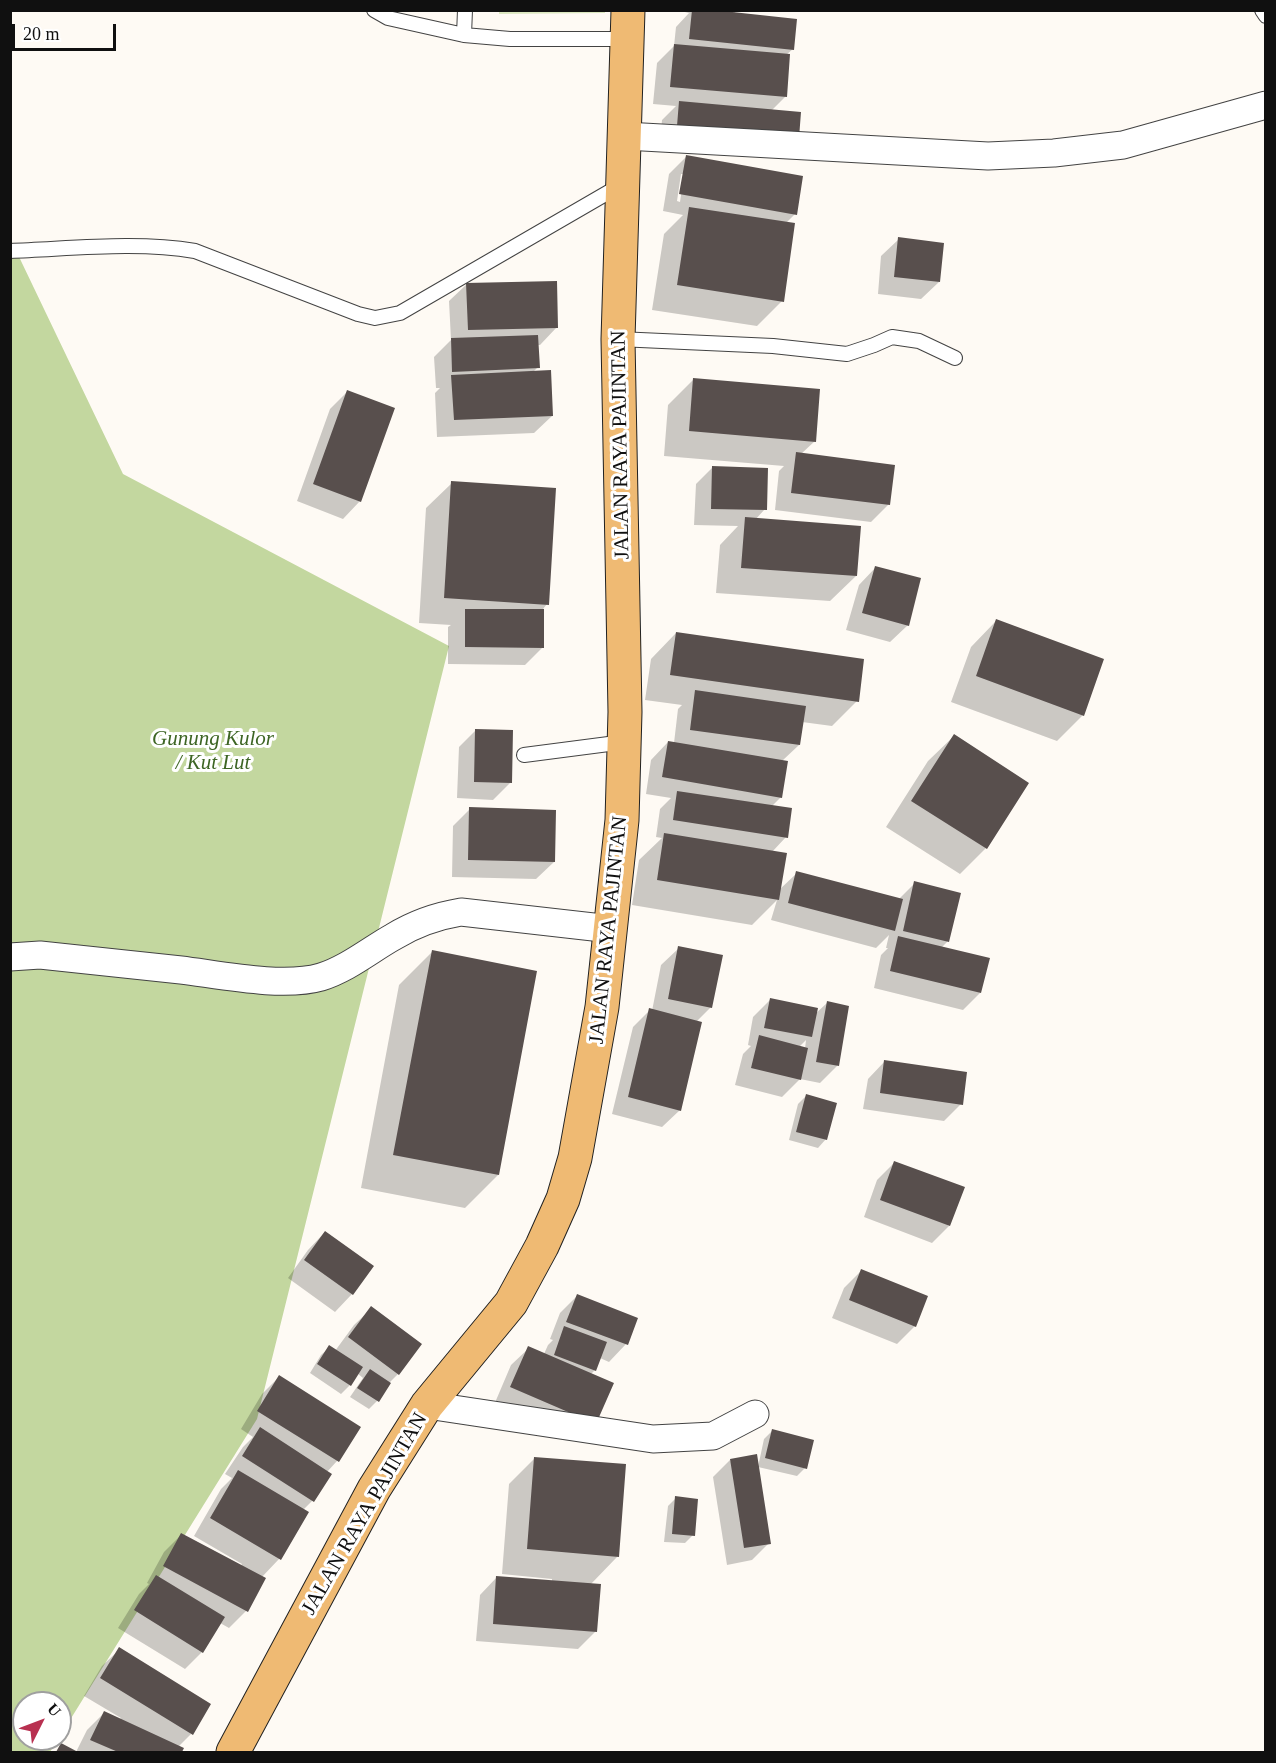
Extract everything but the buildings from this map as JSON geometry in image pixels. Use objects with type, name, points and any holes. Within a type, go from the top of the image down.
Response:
[{"type":"main road","name":"JALAN RAYA PAJINTAN","points":[[233,1752],[374,1490],[428,1405],[511,1303],[542,1246],[563,1199],[575,1158],[602,1007],[622,820],[624,742],[618,339],[627,25]]},
{"type":"street","points":[[625,136],[988,156],[1054,153],[1123,145],[1266,105]]},
{"type":"street","points":[[10,957],[40,955],[234,978],[291,981],[321,977],[352,962],[394,936],[426,921],[461,912],[611,929]]},
{"type":"street","points":[[428,1405],[653,1439],[713,1436],[755,1414]]},
{"type":"lane","points":[[374,10],[388,18],[464,35],[510,39],[627,25]]},
{"type":"lane","points":[[464,35],[465,10]]},
{"type":"lane","points":[[1262,10],[1266,16]]},
{"type":"lane","points":[[10,251],[143,246],[173,247],[195,251],[358,314],[375,318],[400,313],[623,183]]},
{"type":"lane","points":[[618,339],[772,346],[847,354],[892,337],[919,341],[955,358]]},
{"type":"lane","points":[[524,755],[624,742]]},
{"type":"green space","points":[[499,10],[605,10],[605,13],[499,14]]},
{"type":"green space","name":"Gunung Kulor / Kut Lut","points":[[10,238],[123,474],[449,646],[257,1419],[72,1717],[72,1691],[12,1691],[12,1751],[51,1751],[10,1752]]}]
